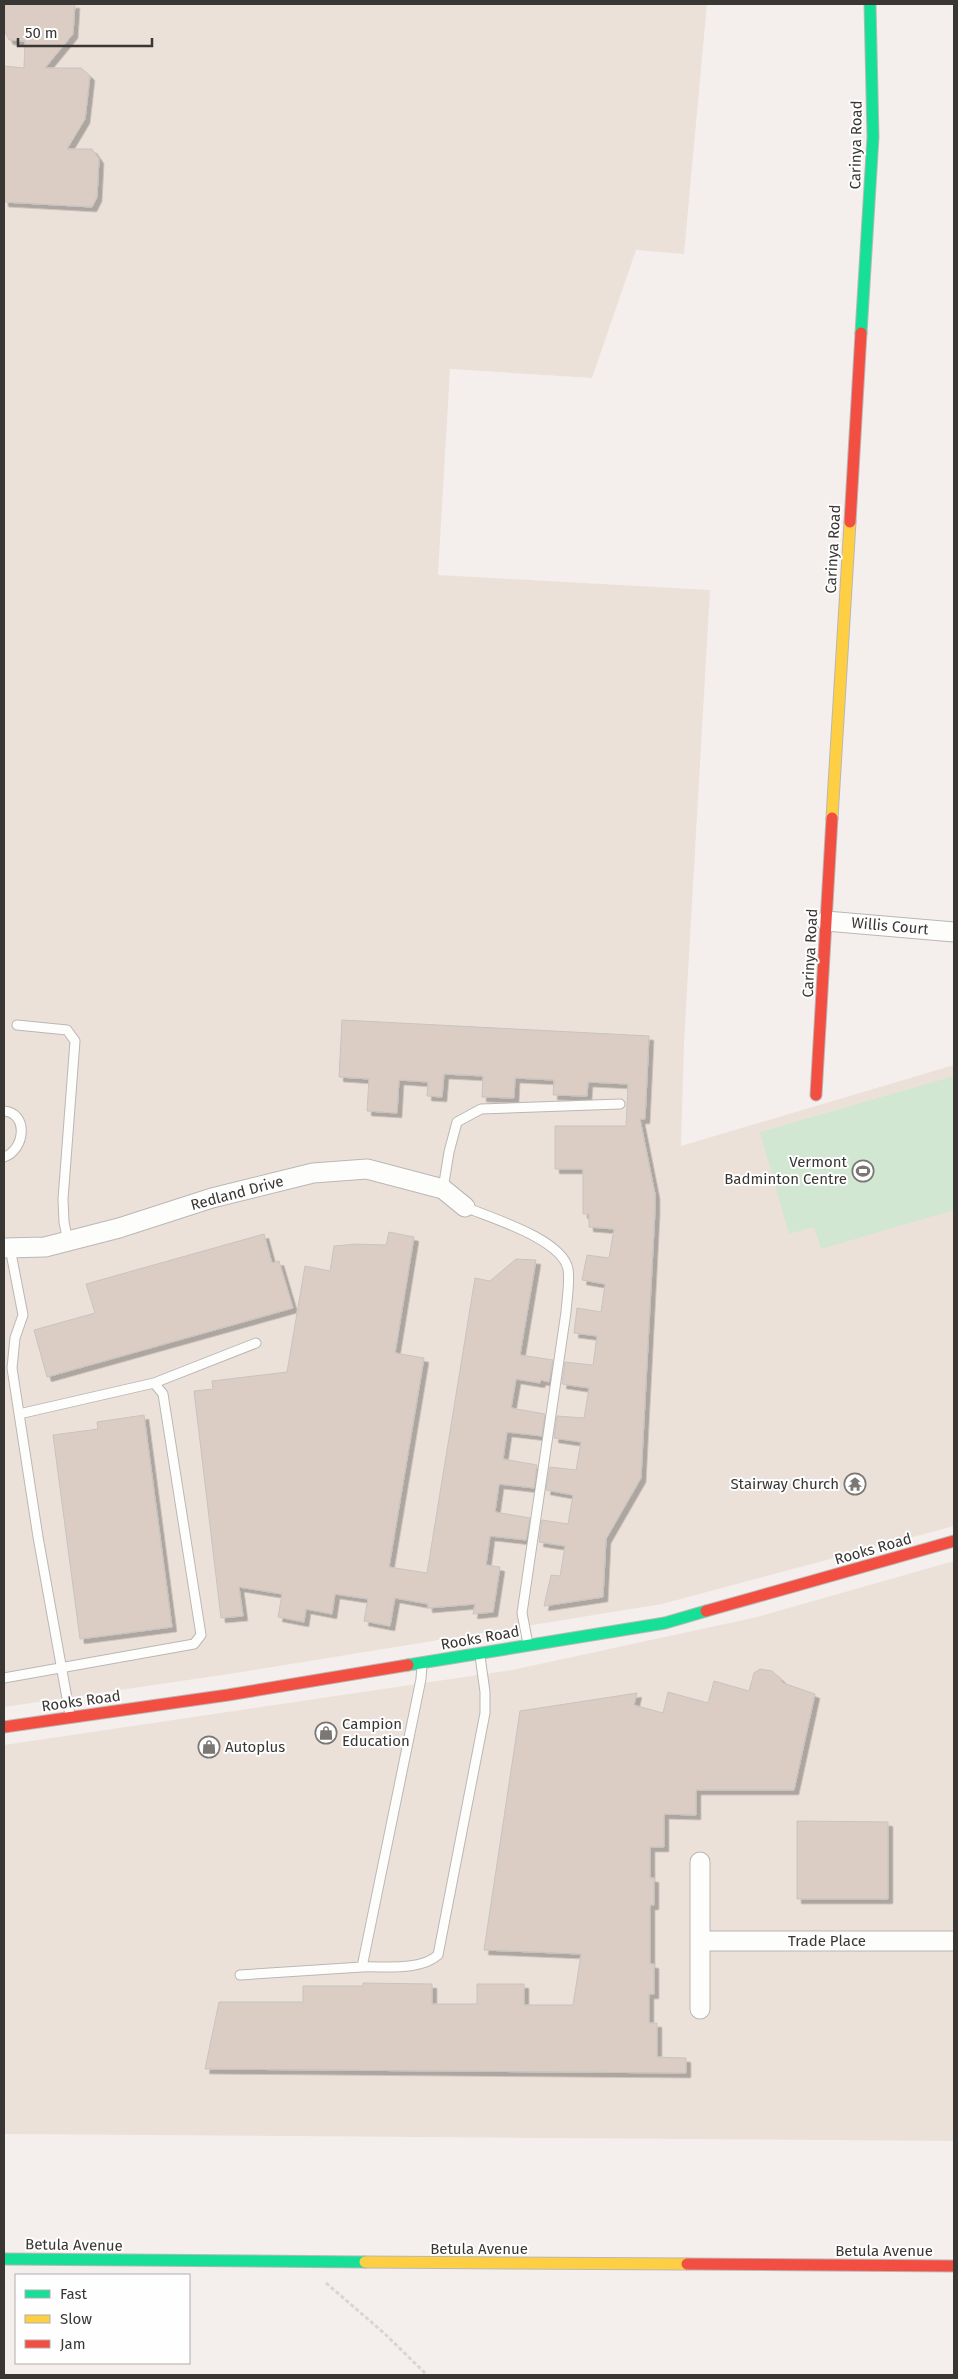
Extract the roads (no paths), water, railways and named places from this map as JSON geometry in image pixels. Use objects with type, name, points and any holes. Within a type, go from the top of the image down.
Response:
[{"type":"street","name":"Carinya Road","points":[[816,1095],[873,137],[870,4]]},
{"type":"street","name":"Willis Court","points":[[826,921],[954,932]]},
{"type":"street","name":"Redland Drive","points":[[7,1248],[45,1248],[118,1228],[212,1198],[313,1173],[367,1169],[443,1189],[465,1207]]},
{"type":"street","name":"Rooks Road","points":[[4,1727],[238,1693],[665,1623],[954,1542]]},
{"type":"street","points":[[700,1862],[700,2009]]},
{"type":"street","name":"Trade Place","points":[[701,1940],[954,1940]]},
{"type":"street","name":"Betula Avenue","points":[[4,2259],[303,2263],[954,2266]]},
{"type":"lane","points":[[17,1025],[67,1030],[75,1042],[63,1199],[64,1222],[68,1242]]},
{"type":"lane","points":[[443,1189],[449,1152],[457,1122],[481,1109],[620,1104]]},
{"type":"lane","points":[[4,1111],[16,1114],[20,1120],[21,1128],[20,1143],[16,1150],[4,1157]]},
{"type":"lane","points":[[465,1207],[531,1235],[560,1252],[568,1268],[566,1312],[522,1612],[528,1644]]},
{"type":"lane","points":[[7,1248],[23,1316],[15,1338],[12,1368],[71,1717]]},
{"type":"lane","points":[[20,1414],[154,1383],[256,1343]]},
{"type":"lane","points":[[4,1678],[194,1644],[201,1635],[163,1394],[154,1383]]},
{"type":"lane","points":[[240,1976],[418,1964],[430,1962],[438,1955],[485,1713],[485,1692],[479,1654]]},
{"type":"lane","points":[[362,1967],[422,1679],[422,1663]]},
{"type":"place","name":"Vermont Badminton Centre","points":[[863,1171]]},
{"type":"place","name":"Stairway Church","points":[[855,1484]]},
{"type":"place","name":"Campion Education","points":[[326,1733]]},
{"type":"place","name":"Autoplus","points":[[209,1747]]}]
